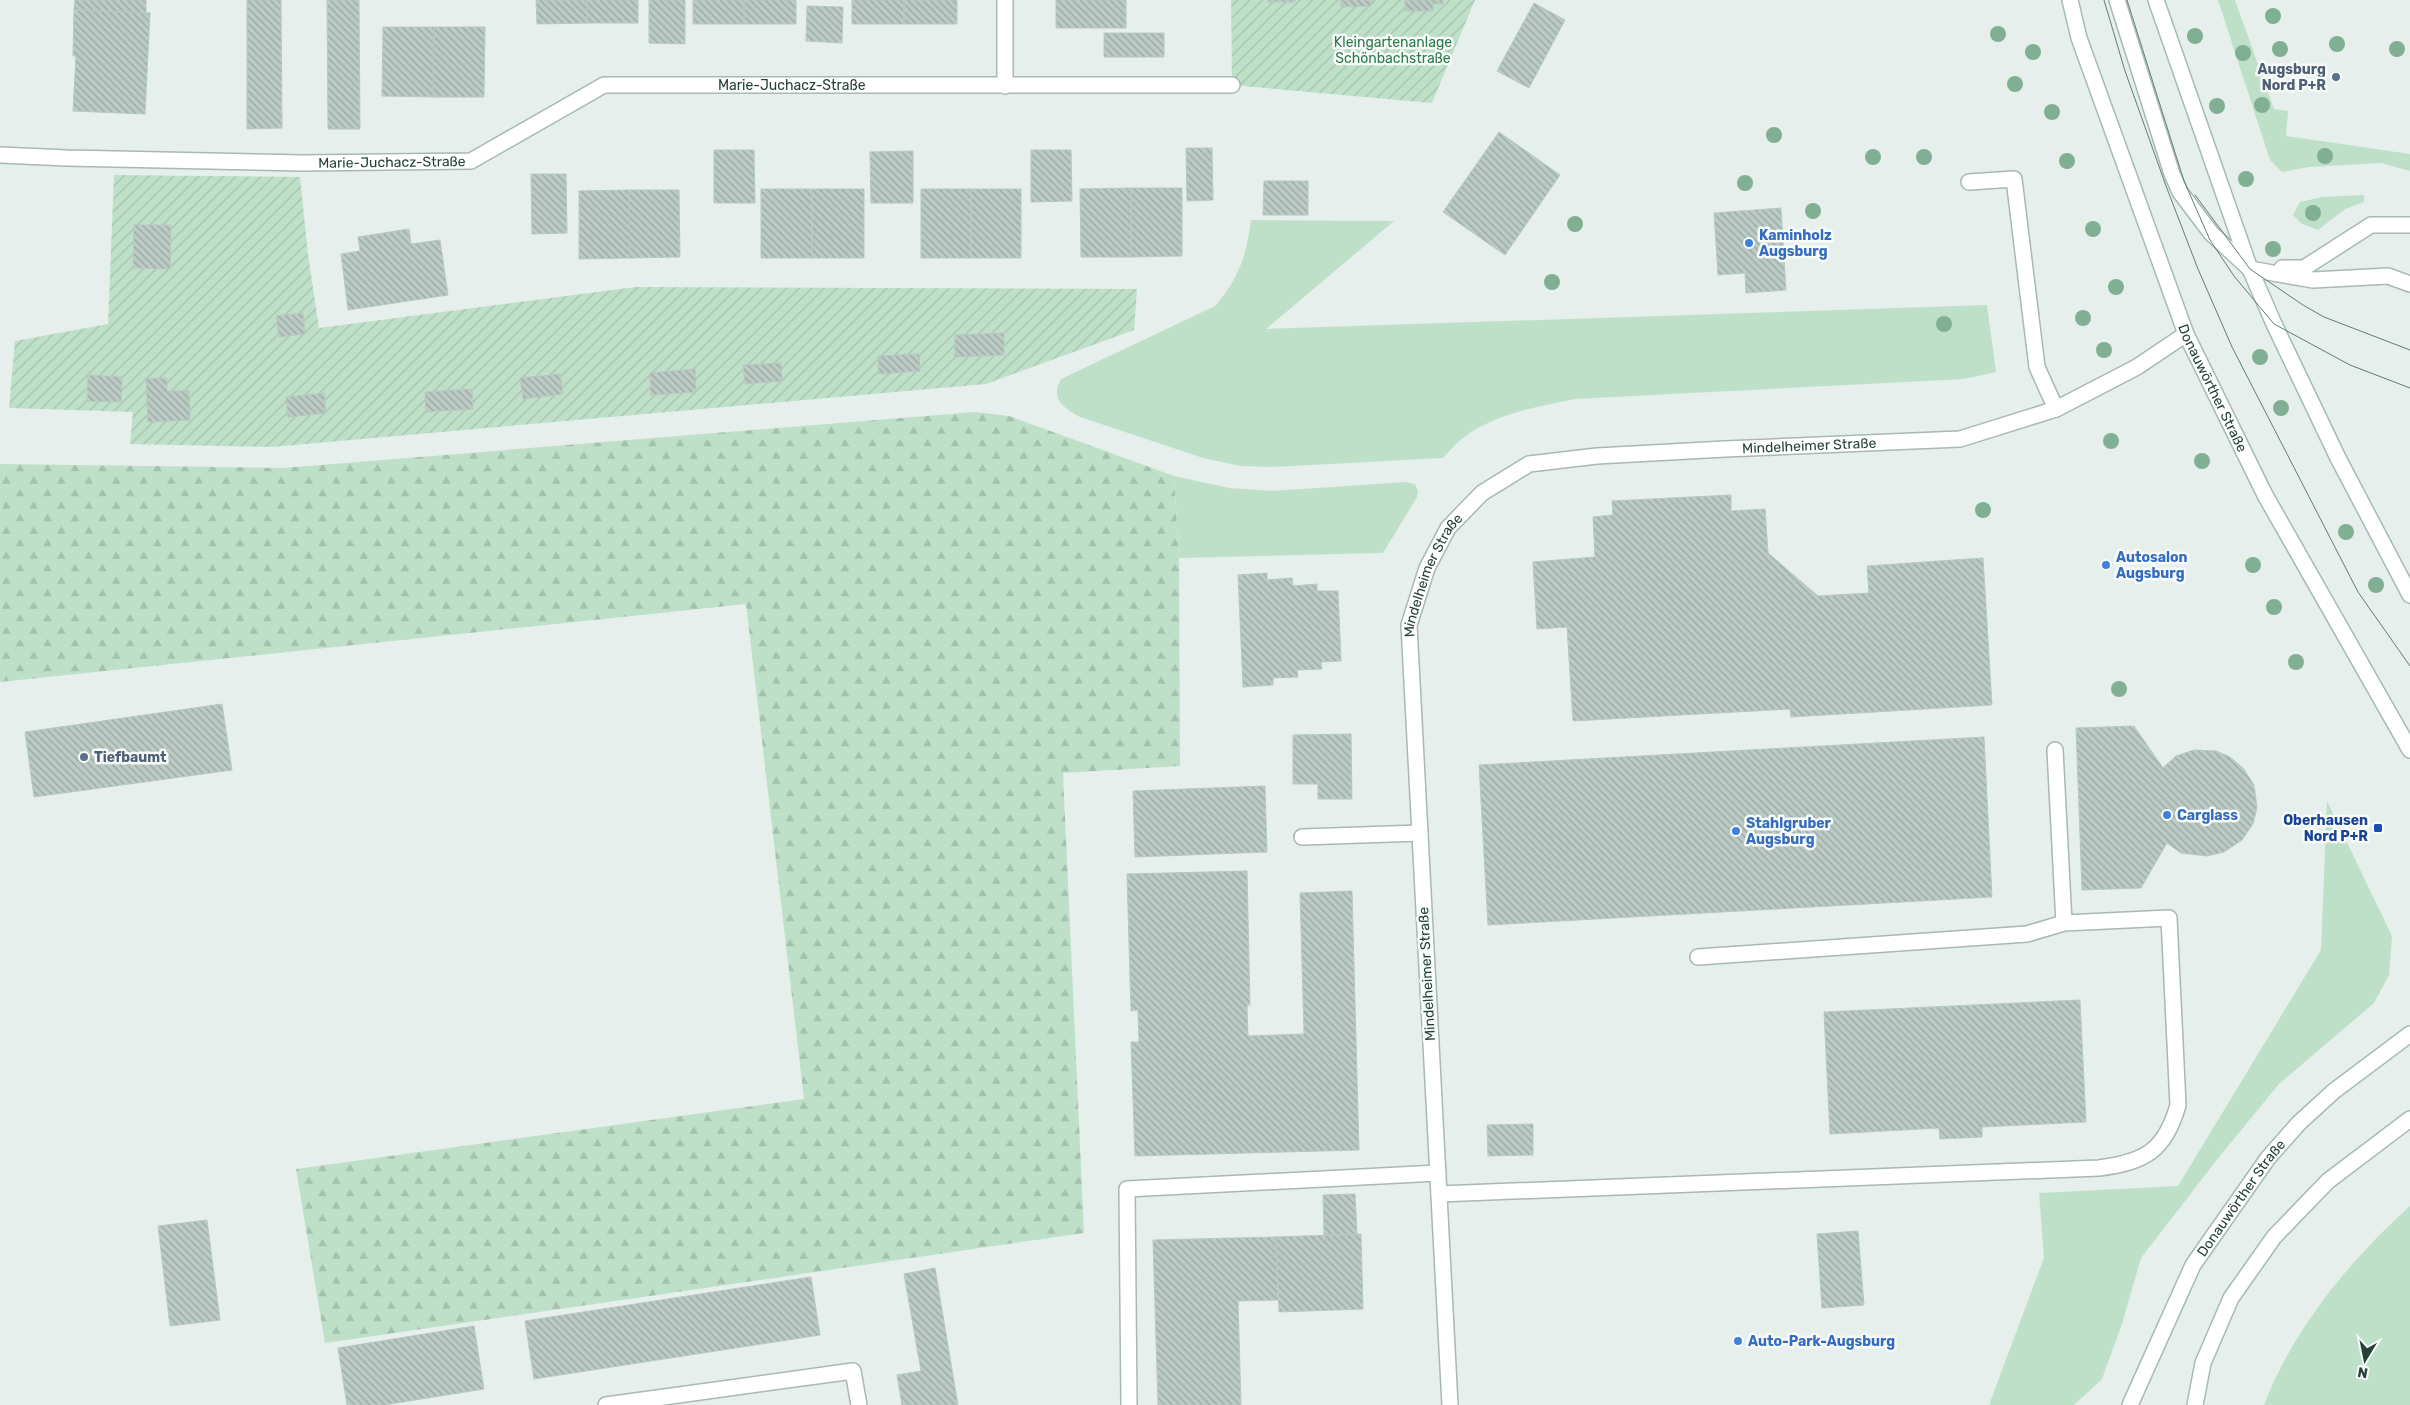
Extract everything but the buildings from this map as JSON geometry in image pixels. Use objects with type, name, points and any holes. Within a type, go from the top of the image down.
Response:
[{"type":"street","points":[[1005,0],[1005,86]]},
{"type":"street","name":"Donauwörther Straße","points":[[2070,0],[2079,38],[2186,334],[2265,495],[2410,750]]},
{"type":"street","points":[[2117,0],[2176,183],[2211,233],[2250,269],[2313,280],[2388,276],[2410,284]]},
{"type":"street","points":[[2156,0],[2250,269],[2338,458],[2410,595]]},
{"type":"street","name":"Marie-Juchacz-Straße","points":[[0,155],[303,163],[471,161],[604,85],[1232,85]]},
{"type":"street","points":[[1969,182],[2014,179],[2037,367],[2056,410]]},
{"type":"street","points":[[2250,269],[2304,268],[2371,226],[2405,223],[2410,225]]},
{"type":"street","name":"Mindelheimer Straße","points":[[1450,1405],[1409,625],[1426,568],[1448,528],[1482,492],[1529,464],[1597,456],[1724,448],[1960,439],[2056,410],[2137,367],[2186,334]]},
{"type":"street","points":[[2055,750],[2064,923]]},
{"type":"street","points":[[1302,837],[1420,834]]},
{"type":"street","points":[[1439,1194],[2099,1168],[2125,1165],[2144,1157],[2168,1134],[2178,1105],[2169,918],[2064,923],[2027,934],[1698,957]]},
{"type":"street","name":"Donauwörther Straße","points":[[2130,1405],[2193,1265],[2268,1158],[2299,1123],[2334,1091],[2410,1034]]},
{"type":"street","points":[[2195,1405],[2204,1363],[2231,1298],[2274,1237],[2328,1181],[2410,1119]]},
{"type":"street","points":[[1129,1405],[1127,1189],[1438,1173]]},
{"type":"street","points":[[606,1405],[853,1371],[859,1405]]},
{"type":"green space","name":"Kleingartenanlage Schönbachstraße","points":[[1231,0],[1475,0],[1432,103],[1232,85]]},
{"type":"green space","points":[[2218,0],[2235,0],[2274,109],[2288,111],[2286,136],[2410,154],[2410,171],[2381,163],[2309,167],[2282,172],[2270,160]]},
{"type":"green space","points":[[114,175],[300,177],[308,255],[319,328],[636,287],[1137,289],[1134,330],[986,384],[271,447],[130,444],[133,412],[9,408],[15,341],[108,324]]},
{"type":"green space","points":[[2364,195],[2364,202],[2345,209],[2318,230],[2302,224],[2293,215],[2300,202],[2322,197]]},
{"type":"green space","points":[[1251,220],[1394,221],[1266,329],[1987,305],[1996,372],[1964,379],[1575,399],[1515,413],[1487,423],[1459,441],[1443,458],[1273,467],[1241,466],[1203,458],[1080,417],[1068,410],[1060,402],[1057,392],[1061,379],[1215,306],[1236,276],[1247,245]]},
{"type":"green space","points":[[975,412],[1009,416],[1174,476],[1179,558],[1180,766],[1063,773],[1084,1233],[325,1343],[296,1169],[804,1099],[746,604],[0,682],[0,464],[283,468]]},
{"type":"green space","points":[[1174,476],[1229,488],[1272,491],[1406,482],[1415,484],[1418,491],[1417,497],[1383,553],[1179,558]]},
{"type":"green space","points":[[2327,801],[2392,936],[2389,975],[2374,1003],[2279,1084],[2219,1157],[2141,1258],[2122,1324],[2102,1379],[2074,1405],[1989,1405],[2044,1258],[2039,1193],[2178,1186],[2321,950]]},
{"type":"green space","points":[[2410,1206],[2410,1405],[2264,1405],[2291,1349],[2325,1297],[2366,1249]]},
{"type":"tram line","points":[[2104,0],[2125,71],[2166,186],[2198,269],[2232,347],[2358,592],[2410,666]]},
{"type":"tram line","points":[[2127,0],[2184,181],[2210,240],[2234,276],[2274,324],[2350,365],[2410,388]]},
{"type":"tram line","points":[[2195,195],[2250,269],[2324,317],[2410,350]]},
{"type":"place","name":"Augsburg Nord P+R","points":[[2336,77]]},
{"type":"place","name":"Kaminholz Augsburg","points":[[1749,243]]},
{"type":"place","name":"Autosalon Augsburg","points":[[2106,565]]},
{"type":"place","name":"Tiefbaumt","points":[[84,757]]},
{"type":"place","name":"Carglass","points":[[2167,815]]},
{"type":"place","name":"Oberhausen Nord P+R","points":[[2378,828]]},
{"type":"place","name":"Stahlgruber Augsburg","points":[[1736,831]]},
{"type":"place","name":"Auto-Park-Augsburg","points":[[1738,1341]]}]
